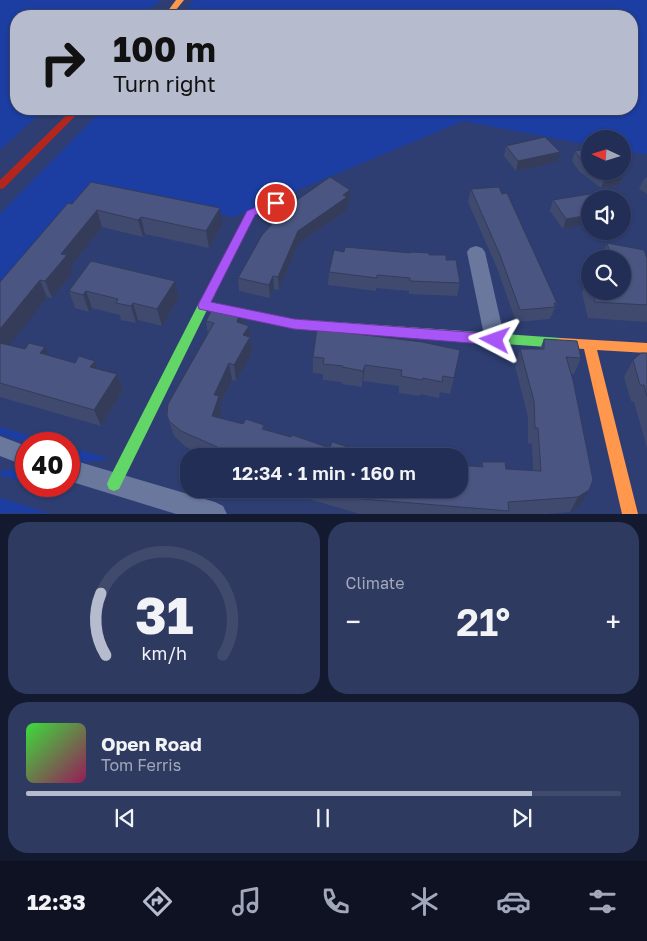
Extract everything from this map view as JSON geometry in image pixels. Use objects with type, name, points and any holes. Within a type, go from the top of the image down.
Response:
[{"type":"street","points":[[171,10],[180,0]]},
{"type":"street","points":[[0,186],[72,115]]},
{"type":"street","points":[[114,484],[251,213],[276,203]]},
{"type":"street","points":[[476,252],[495,340]]},
{"type":"street","points":[[204,305],[294,324],[495,340],[647,348]]},
{"type":"street","points":[[589,346],[630,514]]},
{"type":"street","points":[[0,446],[15,452]]},
{"type":"street","points":[[80,473],[216,514]]},
{"type":"shaded area","points":[[0,0],[161,0],[148,10],[10,10],[10,115],[38,115],[0,150]]},
{"type":"shaded area","points":[[194,0],[647,0],[647,154],[631,152],[631,130],[581,130],[581,143],[463,121],[233,217],[95,187],[0,290],[0,214],[97,115],[638,115],[638,10],[185,10]]},
{"type":"shaded area","points":[[0,427],[17,432],[15,432],[15,439],[0,434]]},
{"type":"shaded area","points":[[80,450],[108,458],[101,461],[86,461],[85,463],[80,461]]},
{"type":"shaded area","points":[[15,468],[15,480],[0,475],[0,471]]},
{"type":"shaded area","points":[[0,498],[49,513],[0,513]]},
{"type":"building","points":[[545,137],[560,152],[518,161],[506,146]]},
{"type":"building","points":[[581,150],[581,160],[575,151]]},
{"type":"building","points":[[330,177],[350,190],[343,195],[347,197],[298,231],[278,277],[273,276],[269,285],[238,278],[262,235],[290,205]]},
{"type":"building","points":[[91,182],[220,208],[206,231],[141,217],[138,220],[97,210],[61,254],[67,255],[45,281],[40,280],[0,329],[0,282],[68,203],[72,204]]},
{"type":"building","points":[[499,187],[502,194],[507,193],[557,303],[554,303],[555,307],[520,310],[500,255],[471,189]]},
{"type":"building","points":[[581,195],[581,216],[566,219],[553,200]]},
{"type":"building","points":[[607,243],[644,250],[647,258],[647,305],[595,302],[595,300],[631,300],[631,250],[609,250]]},
{"type":"building","points":[[345,247],[446,255],[446,260],[456,260],[460,283],[410,281],[410,278],[377,275],[377,278],[329,272],[334,250],[344,252]]},
{"type":"building","points":[[91,261],[175,281],[157,309],[133,303],[131,306],[116,303],[118,299],[86,291],[83,295],[69,291]]},
{"type":"building","points":[[215,303],[241,309],[237,322],[249,326],[243,335],[250,337],[234,365],[229,363],[214,395],[219,396],[212,416],[243,424],[246,419],[264,425],[262,429],[291,437],[292,435],[330,448],[220,448],[181,431],[169,421],[167,415],[168,404],[214,323],[206,321]]},
{"type":"building","points":[[317,329],[422,342],[460,350],[454,378],[443,376],[442,382],[423,378],[422,380],[401,376],[402,370],[365,365],[363,371],[323,364],[324,358],[313,357]]},
{"type":"building","points":[[544,339],[577,341],[581,358],[566,357],[573,380],[593,480],[589,490],[578,497],[508,502],[509,511],[359,498],[468,498],[468,466],[483,467],[482,462],[505,462],[506,469],[541,471],[538,428],[535,428],[534,401],[520,349],[544,349]]},
{"type":"building","points":[[0,343],[25,349],[29,343],[45,347],[40,353],[75,363],[79,356],[95,361],[90,367],[117,374],[94,410],[0,383]]},
{"type":"building","points":[[641,353],[647,353],[647,397],[644,385],[640,385],[633,360]]},
{"type":"building","points":[[332,442],[351,448],[330,448]]},
{"type":"traffic: fast","points":[[114,484],[209,295]]},
{"type":"traffic: fast","points":[[204,305],[294,324],[561,343]]},
{"type":"traffic: slow","points":[[172,10],[180,0]]},
{"type":"traffic: slow","points":[[561,343],[647,348]]},
{"type":"traffic: slow","points":[[589,345],[630,514]]},
{"type":"traffic: jam","points":[[0,186],[72,115]]},
{"type":"traffic: jam","points":[[209,295],[251,213],[276,203]]},
{"type":"route","points":[[276,203],[251,213],[204,305],[294,324],[495,340]]}]
